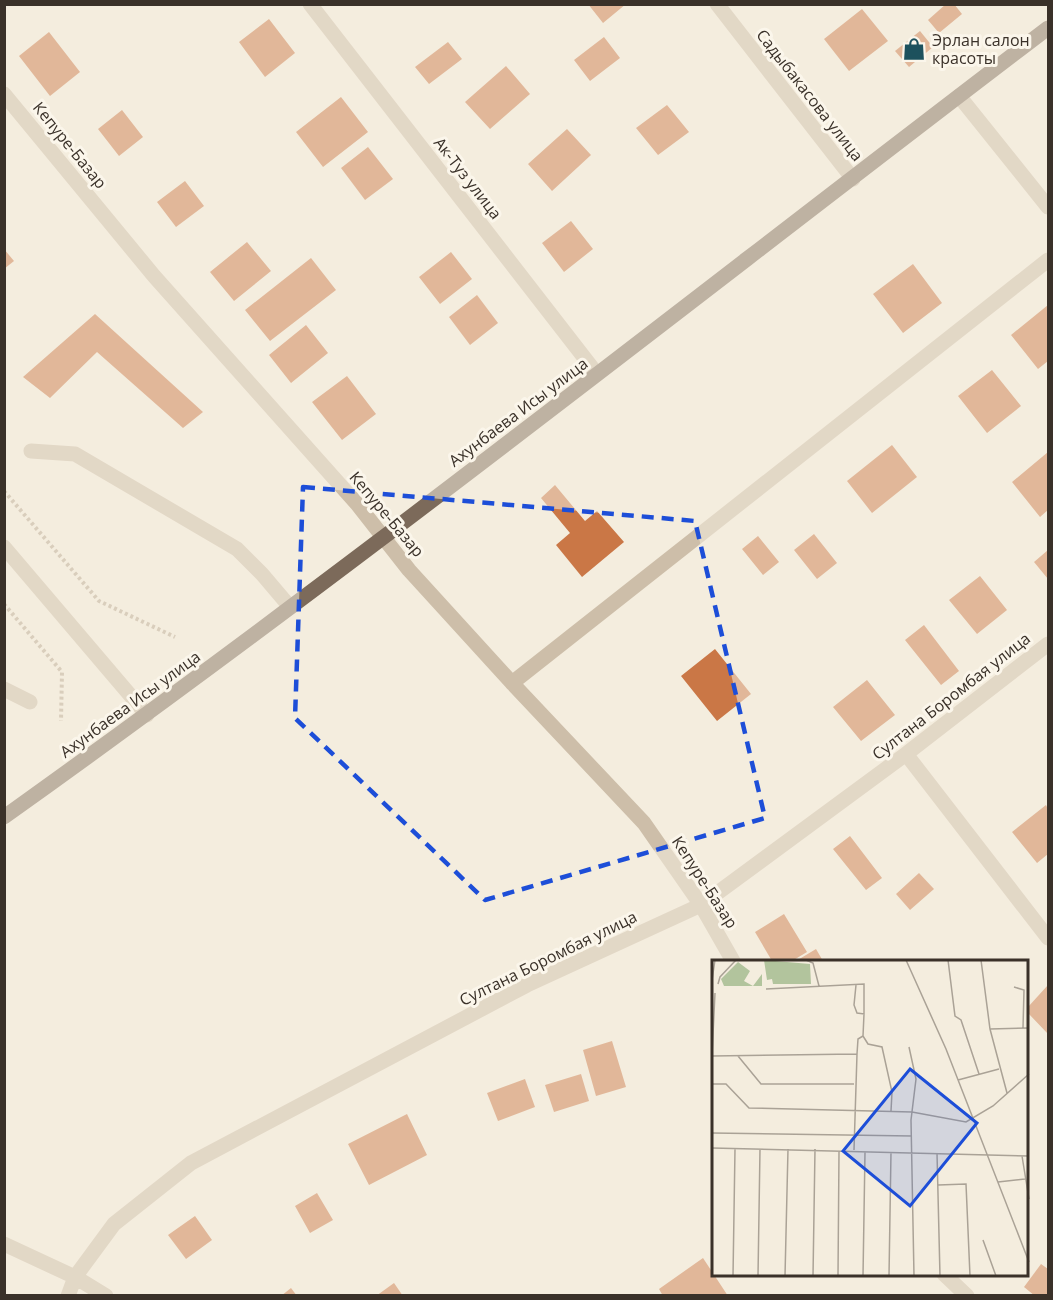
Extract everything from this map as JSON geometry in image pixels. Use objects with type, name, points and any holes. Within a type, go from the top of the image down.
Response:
[{"type":"main road","name":"Ахунбаева Исы улица","points":[[4,817],[147,715],[384,538],[1048,28]]},
{"type":"street","name":"Ак-Туз улица","points":[[310,4],[597,374]]},
{"type":"street","name":"Садыбакасова улица","points":[[717,4],[853,179]]},
{"type":"street","name":"Кепуре-Базар","points":[[4,94],[154,276],[358,505],[384,538],[512,683],[644,822],[701,905],[732,960]]},
{"type":"street","points":[[959,96],[1048,207]]},
{"type":"street","points":[[512,683],[1048,260]]},
{"type":"street","points":[[31,451],[75,454],[237,549],[290,607]]},
{"type":"street","points":[[4,547],[147,715]]},
{"type":"street","name":"Султана Боромбая улица","points":[[68,1296],[75,1277],[114,1224],[191,1163],[527,985],[701,905],[906,754],[1048,644]]},
{"type":"street","points":[[4,689],[30,702]]},
{"type":"street","points":[[906,754],[1047,935]]},
{"type":"street","points":[[4,1244],[75,1277],[106,1296]]},
{"type":"street","points":[[945,1276],[967,1296]]},
{"type":"path","points":[[4,491],[99,602],[175,637]]},
{"type":"path","points":[[4,604],[62,672],[61,721]]},
{"type":"highlighted area","points":[[303,487],[695,521],[765,818],[485,900],[295,718]]},
{"type":"building","points":[[588,4],[626,4],[603,23]]},
{"type":"building","points":[[946,4],[954,4],[962,14],[939,33],[928,20]]},
{"type":"building","points":[[862,9],[888,41],[849,71],[824,39]]},
{"type":"building","points":[[269,19],[295,53],[265,77],[239,42]]},
{"type":"building","name":"Эрлан салон красоты","points":[[920,31],[933,47],[909,67],[895,51]]},
{"type":"building","points":[[49,32],[80,72],[50,96],[19,56]]},
{"type":"building","points":[[604,37],[620,58],[590,81],[574,60]]},
{"type":"building","points":[[448,42],[462,59],[429,84],[415,67]]},
{"type":"building","points":[[506,66],[530,94],[490,129],[465,102]]},
{"type":"building","points":[[341,97],[368,132],[323,167],[296,132]]},
{"type":"building","points":[[667,105],[689,132],[658,155],[636,128]]},
{"type":"building","points":[[122,110],[143,137],[119,156],[98,129]]},
{"type":"building","points":[[567,129],[591,155],[552,191],[528,164]]},
{"type":"building","points":[[368,147],[393,179],[365,200],[341,168]]},
{"type":"building","points":[[185,181],[204,206],[176,227],[157,202]]},
{"type":"building","points":[[571,221],[593,249],[564,272],[542,243]]},
{"type":"building","points":[[247,242],[271,271],[234,301],[210,272]]},
{"type":"building","points":[[4,249],[14,261],[4,269]]},
{"type":"building","points":[[451,252],[472,279],[440,304],[419,277]]},
{"type":"building","points":[[311,258],[336,290],[270,341],[245,310]]},
{"type":"building","points":[[913,264],[942,303],[903,333],[873,294]]},
{"type":"building","points":[[477,295],[498,323],[470,345],[449,317]]},
{"type":"building","points":[[1048,305],[1048,361],[1038,369],[1011,335]]},
{"type":"building","points":[[95,314],[203,412],[183,428],[97,352],[50,398],[23,377]]},
{"type":"building","points":[[306,325],[328,353],[291,383],[269,355]]},
{"type":"building","points":[[992,370],[1021,406],[987,433],[958,396]]},
{"type":"building","points":[[347,376],[376,414],[342,440],[312,402]]},
{"type":"building","points":[[892,445],[917,477],[872,513],[847,481]]},
{"type":"building","points":[[1048,452],[1048,510],[1040,517],[1012,482]]},
{"type":"building","points":[[555,485],[585,521],[597,511],[624,542],[582,577],[556,545],[570,533],[541,498]]},
{"type":"building","points":[[814,534],[837,563],[817,579],[794,550]]},
{"type":"building","points":[[758,536],[779,562],[763,575],[742,549]]},
{"type":"building","points":[[1048,550],[1048,579],[1034,562]]},
{"type":"building","points":[[980,576],[1007,610],[977,634],[949,600]]},
{"type":"building","points":[[924,625],[959,671],[941,685],[905,640]]},
{"type":"building","points":[[715,649],[751,694],[717,721],[681,676]]},
{"type":"building","points":[[867,680],[895,715],[861,741],[833,707]]},
{"type":"building","points":[[1046,805],[1048,809],[1048,854],[1037,863],[1012,832]]},
{"type":"building","points":[[850,836],[882,878],[866,890],[833,849]]},
{"type":"building","points":[[919,873],[934,889],[910,910],[896,894]]},
{"type":"building","points":[[784,914],[807,952],[794,960],[771,960],[755,932]]},
{"type":"building","points":[[816,949],[822,960],[798,960]]},
{"type":"building","points":[[1048,985],[1048,1034],[1029,1014],[1029,1006]]},
{"type":"building","points":[[612,1041],[626,1087],[596,1096],[583,1050]]},
{"type":"building","points":[[581,1074],[589,1101],[554,1112],[545,1085]]},
{"type":"building","points":[[525,1079],[535,1107],[498,1121],[487,1093]]},
{"type":"building","points":[[407,1114],[427,1155],[369,1185],[348,1144]]},
{"type":"building","points":[[317,1193],[333,1220],[310,1233],[295,1206]]},
{"type":"building","points":[[195,1216],[212,1240],[186,1259],[168,1235]]},
{"type":"building","points":[[703,1258],[712,1272],[712,1276],[715,1276],[728,1296],[663,1296],[659,1289]]},
{"type":"building","points":[[1041,1264],[1048,1269],[1048,1296],[1035,1296],[1024,1287]]},
{"type":"building","points":[[394,1283],[403,1296],[376,1296]]},
{"type":"building","points":[[291,1288],[297,1296],[281,1296]]},
{"type":"place","name":"Эрлан салон красоты","points":[[914,49]]}]
